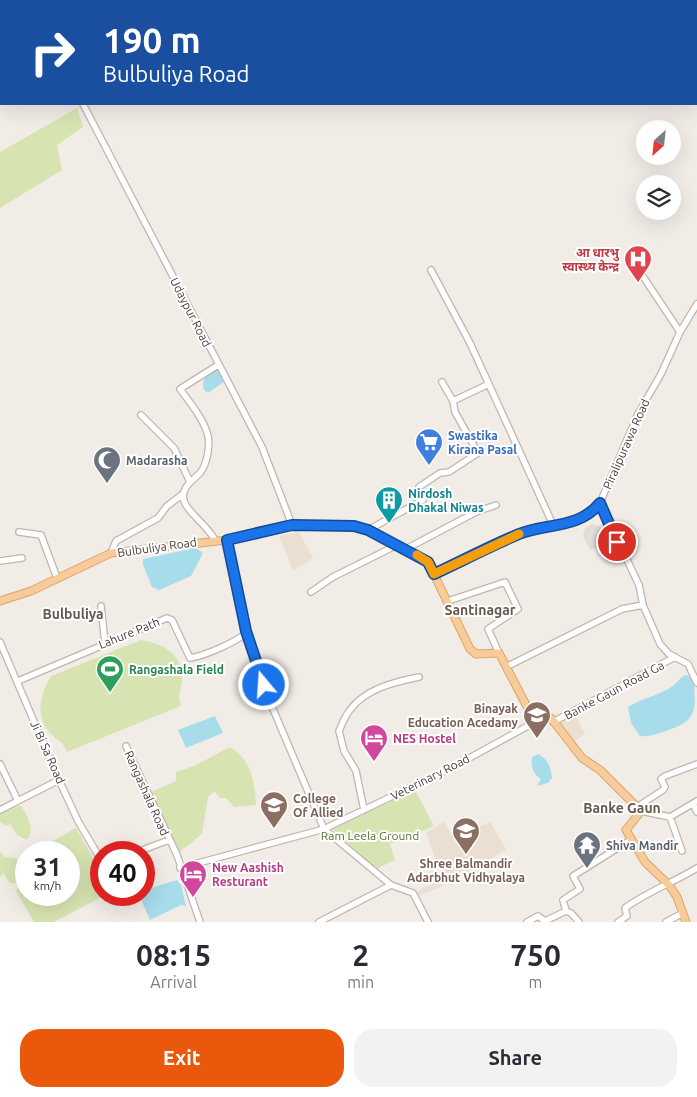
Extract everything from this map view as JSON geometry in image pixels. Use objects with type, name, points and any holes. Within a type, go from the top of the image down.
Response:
[{"type":"main road","name":"Bulbuliya Road","points":[[0,601],[31,591],[111,553],[227,540],[292,525],[354,526],[368,530],[428,562],[470,649],[476,654],[498,653]]},
{"type":"main road","points":[[498,653],[535,722],[544,716],[552,718],[553,722],[582,758],[600,770],[639,809],[626,830],[645,862],[669,885],[677,897],[686,922]]},
{"type":"street","name":"Udaypur Road","points":[[84,105],[262,447],[292,525]]},
{"type":"street","points":[[431,270],[470,344],[554,527]]},
{"type":"street","points":[[644,278],[680,332]]},
{"type":"street","name":"Piralipurawa Road","points":[[434,574],[521,533],[554,527],[583,518],[592,512],[600,503],[638,414],[661,374],[680,332],[697,304]]},
{"type":"street","points":[[111,553],[116,541],[158,518],[167,506],[183,494],[190,482],[206,463],[208,438],[205,427],[180,390],[218,365]]},
{"type":"street","points":[[368,530],[424,500],[419,487],[440,473],[448,472],[478,452],[455,412],[453,401],[442,382]]},
{"type":"street","points":[[453,401],[489,384]]},
{"type":"street","points":[[140,415],[174,448],[190,482]]},
{"type":"street","points":[[183,494],[184,502],[209,528],[215,540]]},
{"type":"street","points":[[600,503],[639,585],[643,605],[660,644],[675,657],[688,664],[697,683]]},
{"type":"street","points":[[406,549],[476,512],[496,505]]},
{"type":"street","points":[[19,532],[41,535],[58,578]]},
{"type":"street","points":[[227,540],[247,632],[267,695],[324,829],[391,886],[413,893],[428,922]]},
{"type":"street","points":[[311,592],[332,577],[397,545]]},
{"type":"street","points":[[0,560],[22,558]]},
{"type":"street","points":[[448,602],[505,582],[518,609],[488,629],[498,653]]},
{"type":"street","points":[[506,667],[622,609],[643,605]]},
{"type":"street","points":[[101,606],[105,643]]},
{"type":"street","name":"Lahure Path","points":[[18,681],[105,643],[170,618],[188,656],[194,657],[236,640],[247,632]]},
{"type":"street","name":"Ji Bi Sa Road","points":[[0,642],[59,780],[78,821],[90,841]]},
{"type":"street","name":"Banke Gaun Road Ga","points":[[553,722],[675,657]]},
{"type":"street","points":[[364,810],[356,771],[344,751],[339,731],[350,709],[370,693],[395,682],[419,677]]},
{"type":"street","name":"Veterinary Road","points":[[180,868],[324,829],[452,767],[535,722]]},
{"type":"street","name":"Rangashala Road","points":[[126,746],[177,855],[200,922]]},
{"type":"street","points":[[0,764],[18,801]]},
{"type":"street","points":[[639,809],[663,790],[665,787],[662,779],[665,776],[697,764]]},
{"type":"street","points":[[0,810],[59,780]]},
{"type":"street","points":[[639,809],[670,817],[695,803],[697,812]]},
{"type":"street","points":[[670,817],[682,851]]},
{"type":"street","points":[[566,911],[563,900],[580,889],[574,876],[632,839]]},
{"type":"street","points":[[155,845],[169,840]]},
{"type":"street","points":[[618,922],[627,916],[625,908],[697,868]]},
{"type":"street","points":[[320,922],[391,886]]},
{"type":"street","points":[[527,922],[538,916],[545,921],[566,911],[572,913],[579,922]]},
{"type":"street","points":[[666,922],[683,913]]},
{"type":"shaded area","points":[[592,524],[600,526],[605,539],[610,537],[612,541],[590,550],[583,536],[585,528]]},
{"type":"shaded area","points":[[299,532],[313,558],[293,571],[279,536]]},
{"type":"shaded area","points":[[574,713],[585,734],[573,742],[559,721]]},
{"type":"shaded area","name":"Shree Balmandir Adarbhut Vidhyalaya","points":[[444,821],[453,837],[490,822],[506,849],[489,860],[483,869],[419,896],[416,892],[443,878],[426,833]]},
{"type":"green space","points":[[77,108],[83,127],[57,145],[62,170],[0,208],[0,152]]},
{"type":"green space","points":[[141,640],[164,647],[176,657],[182,671],[179,696],[181,706],[67,752],[61,743],[49,732],[42,718],[42,697],[51,676]]},
{"type":"green space","points":[[230,747],[243,758],[247,765],[253,780],[256,805],[234,807],[226,798],[220,798],[214,791],[208,797],[202,834],[180,852],[151,792],[176,781],[176,772],[194,766]]},
{"type":"green space","name":"Ram Leela Ground","points":[[415,790],[434,826],[390,844],[395,860],[376,869],[332,829]]},
{"type":"green space","points":[[21,806],[31,827],[30,836],[27,840],[17,835],[10,824],[6,826],[0,822],[0,812],[12,807]]},
{"type":"green space","points":[[76,828],[90,852],[90,903],[53,922],[34,922],[25,906],[80,906],[80,841],[53,841]]},
{"type":"green space","points":[[0,851],[4,857],[15,858],[15,883],[10,883],[3,873],[0,878]]},
{"type":"water","points":[[215,370],[218,370],[224,382],[208,393],[204,390],[204,380]]},
{"type":"water","points":[[195,548],[202,552],[202,555],[191,576],[159,590],[152,587],[143,565],[143,559]]},
{"type":"water","points":[[685,675],[693,677],[695,699],[693,713],[684,723],[676,727],[650,736],[640,736],[631,723],[628,707],[670,688]]},
{"type":"water","points":[[215,716],[223,733],[186,748],[178,730]]},
{"type":"water","points":[[538,754],[548,764],[552,778],[548,783],[537,786],[541,779],[534,772],[532,757]]},
{"type":"water","points":[[177,880],[181,885],[186,906],[181,905],[150,920],[144,906],[155,906],[155,887]]},
{"type":"slow traffic","points":[[417,555],[428,562],[434,574],[519,534]]},
{"type":"place","name":"आ धारभु स्वास्थ्य केन्द्र","points":[[638,283]]},
{"type":"place","name":"Swastika Kirana Pasal","points":[[429,466]]},
{"type":"place","name":"Madarasha","points":[[107,484]]},
{"type":"place","name":"Nirdosh Dhakal Niwas","points":[[389,524]]},
{"type":"place","name":"Rangashala Field","points":[[110,693]]},
{"type":"place","name":"Binayak Education Acedamy","points":[[537,739]]},
{"type":"place","name":"NES Hostel","points":[[374,762]]},
{"type":"place","name":"College Of Allied","points":[[274,829]]},
{"type":"place","name":"Shree Balmandir Adarbhut Vidhyalaya","points":[[466,855]]},
{"type":"place","name":"Shiva Mandir","points":[[587,869]]},
{"type":"place","name":"New Aashish Resturant","points":[[193,898]]},
{"type":"district","name":"Santinagar","points":[[480,610]]},
{"type":"district","name":"Bulbuliya","points":[[73,614]]},
{"type":"district","name":"Banke Gaun","points":[[622,808]]},
{"type":"route","points":[[264,685],[246,631],[227,540],[292,525],[354,526],[368,530],[428,562],[434,574],[521,533],[554,527],[583,518],[600,503],[617,542]]}]
